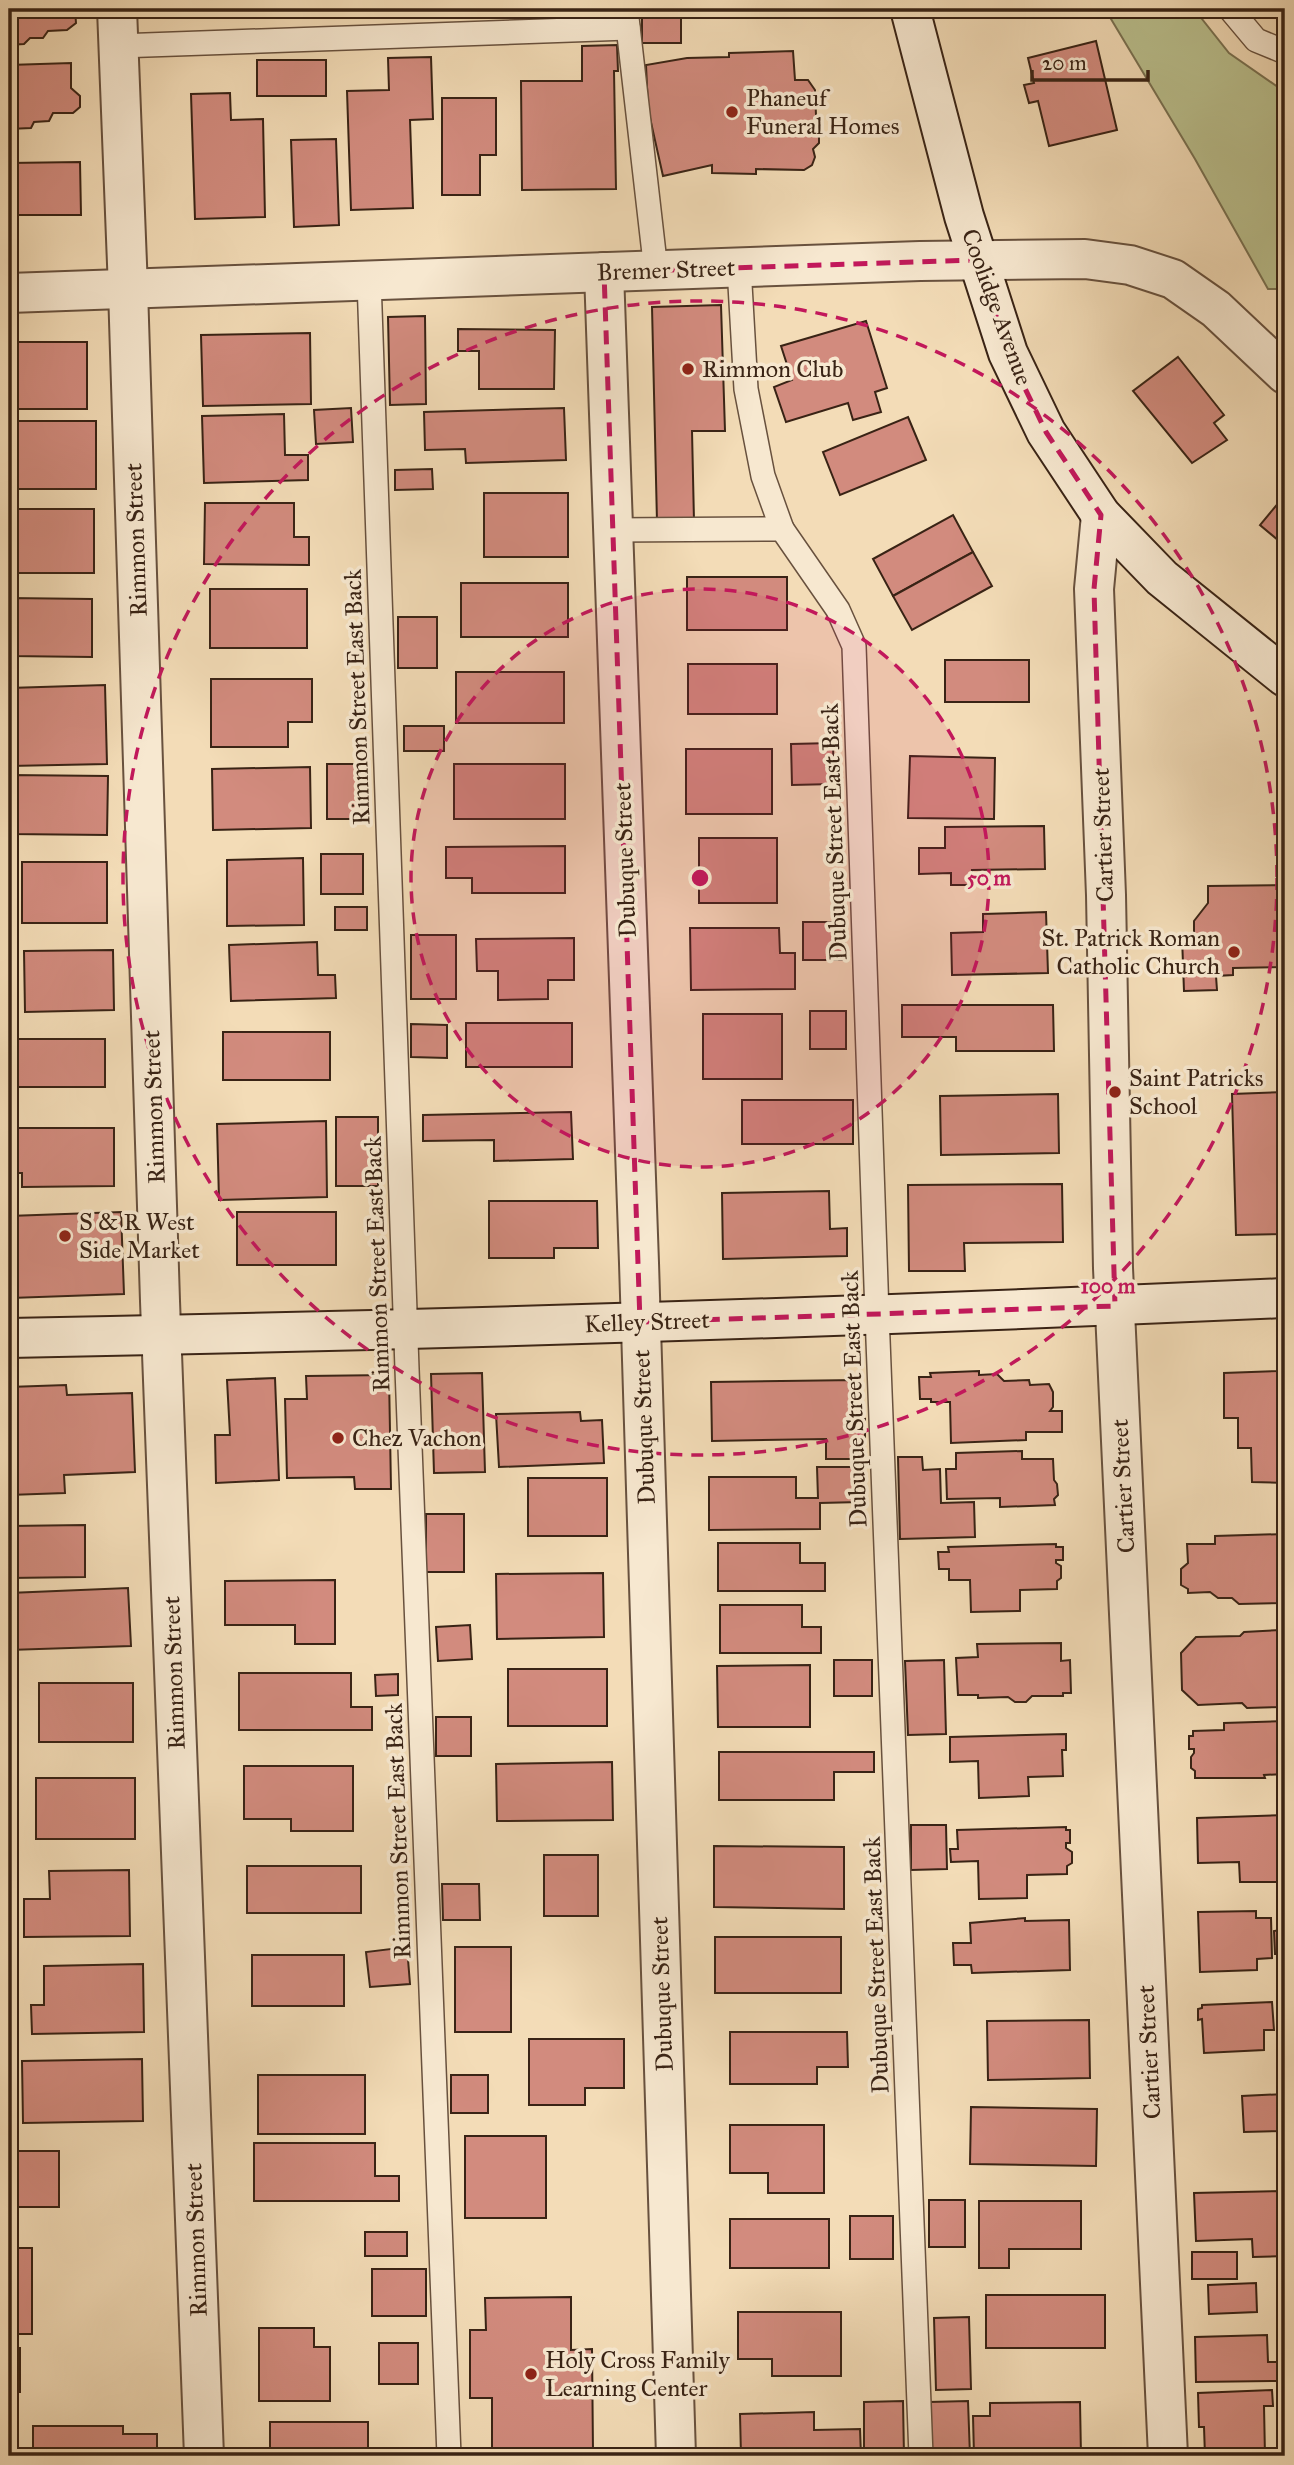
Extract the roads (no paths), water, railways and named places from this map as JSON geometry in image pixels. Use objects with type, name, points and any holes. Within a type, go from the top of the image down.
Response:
[{"type":"street","name":"Coolidge Avenue","points":[[910,9],[946,152],[1007,353],[1046,432],[1101,516],[1162,578],[1285,677]]},
{"type":"street","name":"Rimmon Street","points":[[118,27],[162,1335],[204,2456]]},
{"type":"street","name":"Bremer Street","points":[[9,293],[739,267],[1085,259],[1130,265],[1173,279],[1216,309],[1285,374]]},
{"type":"street","name":"Dubuque Street","points":[[604,272],[676,2456]]},
{"type":"street","name":"Cartier Street","points":[[1101,516],[1094,589],[1106,895],[1115,1306],[1168,2456]]},
{"type":"street","name":"Kelley Street","points":[[9,1338],[640,1322],[1285,1298]]},
{"type":"lane","points":[[1230,9],[1256,40],[1285,52]]},
{"type":"lane","points":[[118,27],[627,18],[656,271]]},
{"type":"lane","name":"Dubuque Street East Back","points":[[739,267],[746,389],[763,476],[782,529],[838,610],[854,646],[921,2456]]},
{"type":"lane","name":"Rimmon Street East Back","points":[[369,279],[405,1328],[449,2456]]},
{"type":"lane","points":[[613,530],[782,529]]},
{"type":"place","name":"Phaneuf Funeral Homes","points":[[732,112]]},
{"type":"place","name":"Rimmon Club","points":[[688,369]]},
{"type":"place","name":"St. Patrick Roman Catholic Church","points":[[1234,952]]},
{"type":"place","name":"Saint Patricks School","points":[[1115,1092]]},
{"type":"place","name":"S & R West Side Market","points":[[65,1236]]},
{"type":"place","name":"Chez Vachon","points":[[338,1438]]},
{"type":"place","name":"Holy Cross Family Learning Center","points":[[531,2374]]}]
